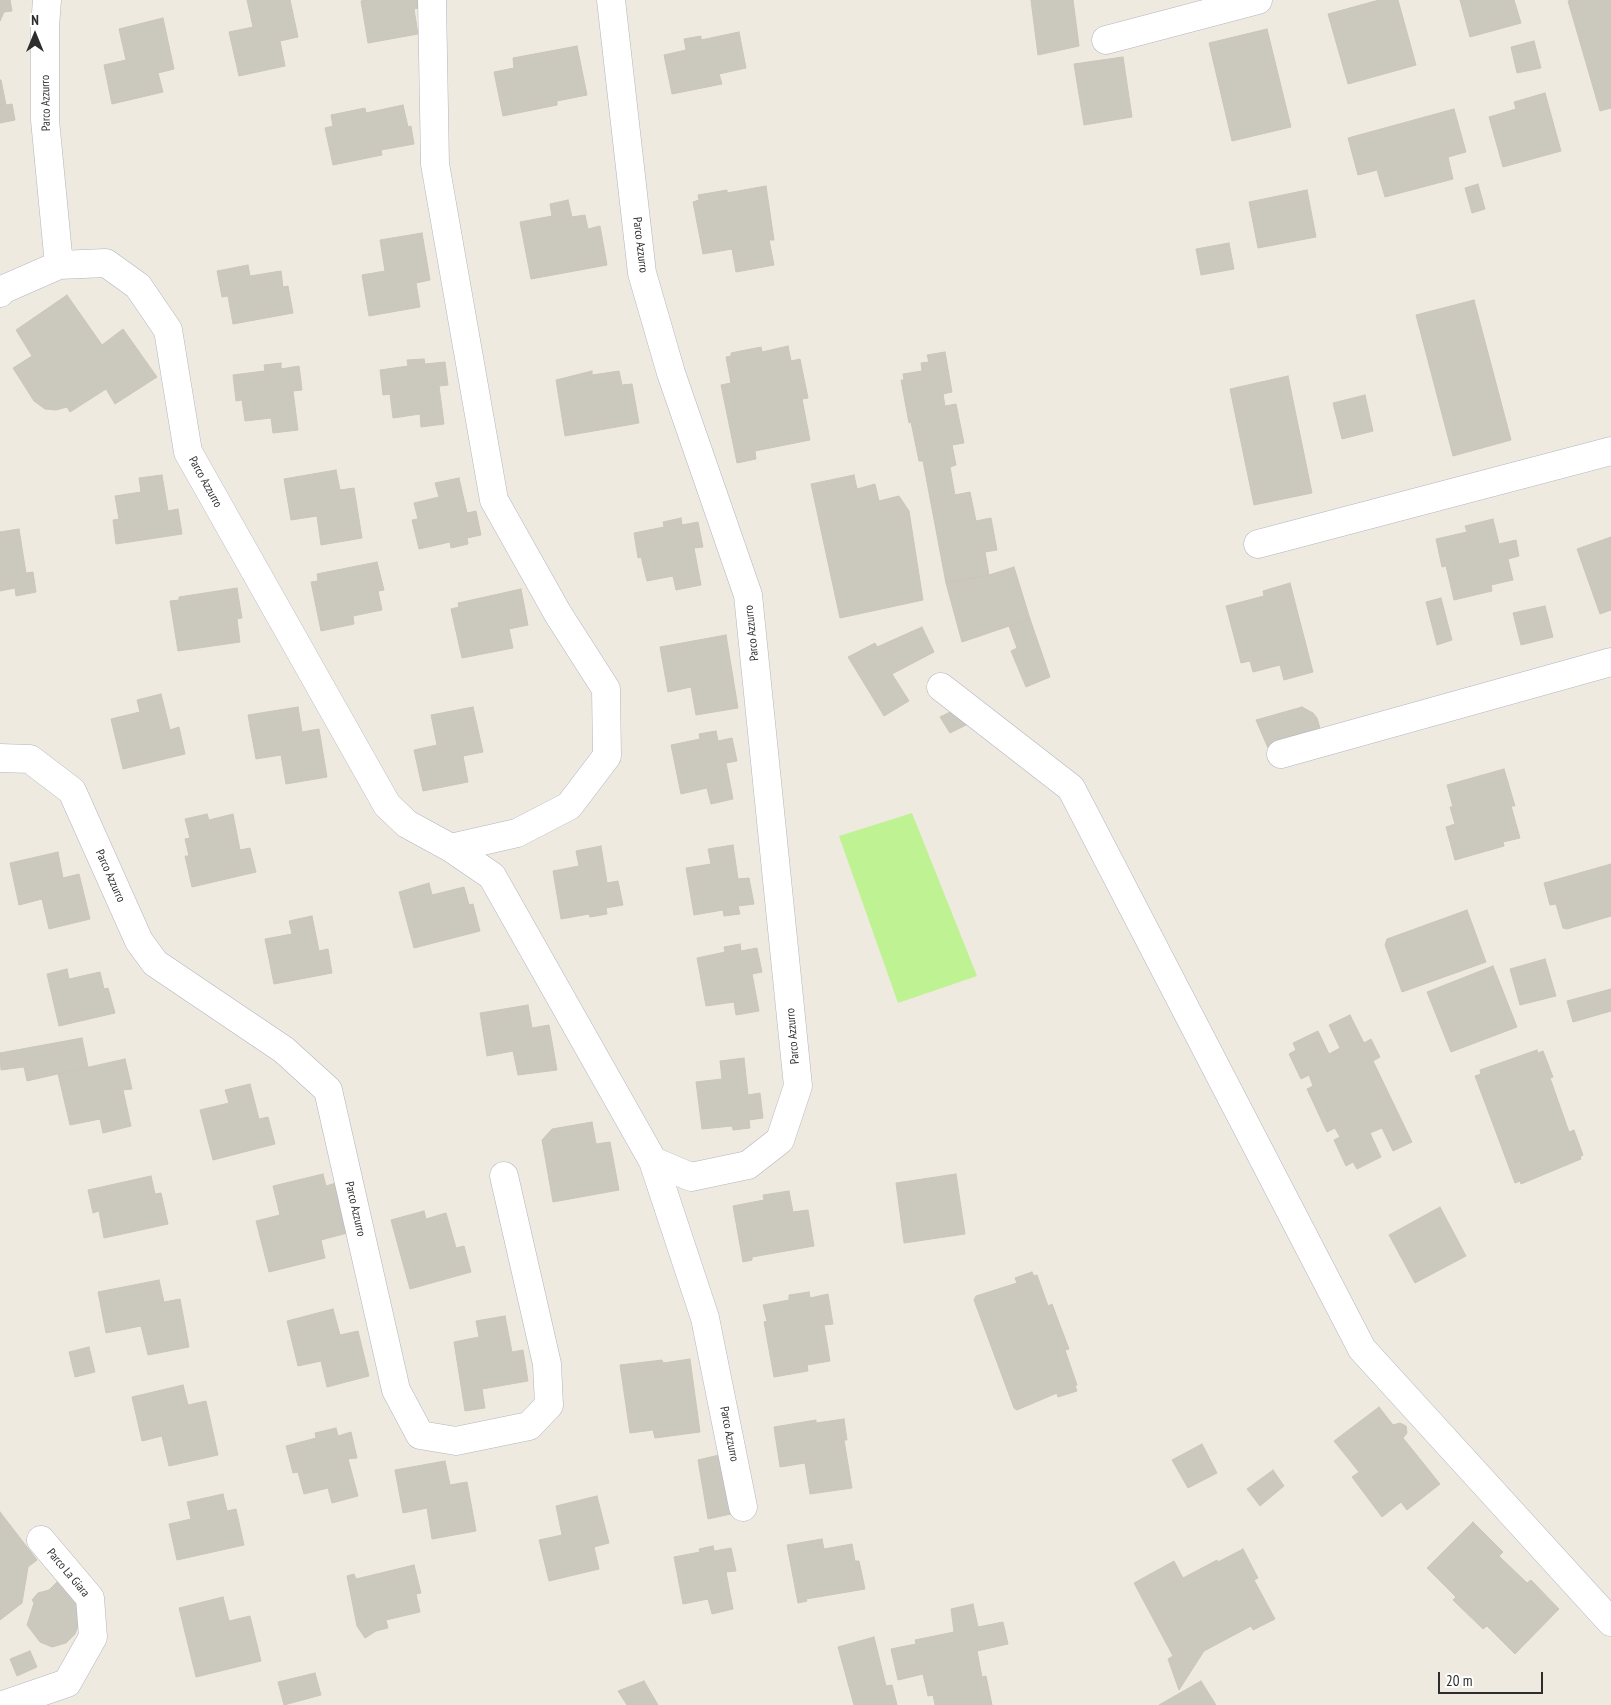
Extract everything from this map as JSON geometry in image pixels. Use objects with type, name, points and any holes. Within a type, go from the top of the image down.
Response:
[{"type":"street","name":"Parco Azzurro","points":[[47,0],[45,26],[45,120],[59,265]]},
{"type":"street","points":[[432,0],[435,164],[494,500],[558,614],[606,689],[607,756],[569,806],[517,833],[451,848]]},
{"type":"street","name":"Parco Azzurro","points":[[612,0],[642,273],[671,373],[748,595],[798,1086],[780,1140],[748,1165],[691,1178],[653,1161]]},
{"type":"street","points":[[1106,40],[1258,0]]},
{"type":"street","name":"Parco Azzurro","points":[[0,293],[2,290],[59,265],[106,263],[138,286],[168,330],[188,452],[387,805],[407,824],[451,848],[492,876],[653,1161],[705,1318],[743,1507]]},
{"type":"street","points":[[1258,544],[1611,451]]},
{"type":"street","points":[[1281,754],[1611,662]]},
{"type":"street","points":[[941,688],[1071,788],[1362,1348],[1611,1622]]},
{"type":"street","name":"Parco Azzurro","points":[[0,758],[30,759],[72,791],[139,942],[155,963],[284,1050],[328,1090],[396,1390],[420,1435],[456,1441],[529,1426],[549,1405],[547,1364],[504,1176]]},
{"type":"street","name":"Parco La Giara","points":[[3,1705],[68,1682],[93,1637],[90,1598],[41,1540]]},
{"type":"green space","points":[[912,813],[977,976],[898,1003],[839,836]]},
{"type":"building","points":[[0,0],[10,0],[12,11],[4,12],[0,21]]},
{"type":"building","points":[[247,0],[290,0],[298,37],[280,41],[285,66],[239,76],[229,32],[253,27]]},
{"type":"building","points":[[427,0],[428,6],[414,9],[418,34],[368,43],[361,1]]},
{"type":"building","points":[[1031,0],[1073,0],[1079,46],[1038,55]]},
{"type":"building","points":[[1379,0],[1398,0],[1416,65],[1348,84],[1328,14]]},
{"type":"building","points":[[1460,0],[1514,0],[1521,23],[1470,37]]},
{"type":"building","points":[[1611,0],[1611,108],[1600,111],[1568,1]]},
{"type":"building","points":[[163,18],[174,69],[158,73],[163,92],[112,104],[104,65],[126,60],[119,29]]},
{"type":"building","points":[[1267,29],[1291,127],[1232,141],[1209,43]]},
{"type":"building","points":[[739,32],[746,68],[719,74],[722,84],[672,94],[664,55],[686,50],[684,39],[701,36],[701,40]]},
{"type":"building","points":[[1534,41],[1541,68],[1517,73],[1511,47]]},
{"type":"building","points":[[577,46],[587,95],[557,101],[557,105],[503,116],[494,72],[514,68],[513,58]]},
{"type":"building","points":[[1123,57],[1132,117],[1084,125],[1074,64]]},
{"type":"building","points":[[0,80],[6,105],[12,104],[15,120],[0,123]]},
{"type":"building","points":[[1545,93],[1561,151],[1503,167],[1489,117],[1516,109],[1514,102]]},
{"type":"building","points":[[403,105],[408,127],[411,126],[414,144],[381,150],[382,155],[333,165],[325,128],[333,126],[331,115],[365,108],[366,113]]},
{"type":"building","points":[[1454,109],[1466,152],[1448,157],[1453,179],[1385,197],[1377,170],[1358,175],[1348,138]]},
{"type":"building","points":[[1478,184],[1485,209],[1472,213],[1465,188]]},
{"type":"building","points":[[766,186],[774,240],[769,240],[774,265],[736,272],[732,249],[703,254],[693,202],[699,200],[698,195],[727,190],[727,193]]},
{"type":"building","points":[[1307,190],[1316,237],[1258,248],[1249,202]]},
{"type":"building","points":[[568,200],[572,217],[585,215],[588,229],[600,226],[607,265],[531,279],[520,222],[552,216],[550,204]]},
{"type":"building","points":[[422,233],[430,280],[416,283],[420,307],[369,316],[362,275],[385,271],[380,240]]},
{"type":"building","points":[[1229,243],[1234,269],[1201,275],[1196,249]]},
{"type":"building","points":[[248,265],[250,276],[281,271],[283,287],[288,286],[293,313],[233,324],[228,296],[222,297],[217,271]]},
{"type":"building","points":[[67,295],[102,345],[123,329],[157,377],[115,404],[106,389],[70,412],[67,407],[56,410],[45,409],[34,401],[13,368],[32,356],[16,330]]},
{"type":"building","points":[[1474,300],[1511,440],[1453,456],[1416,315]]},
{"type":"building","points":[[788,346],[791,361],[800,359],[808,398],[802,399],[810,440],[755,451],[756,459],[737,463],[721,385],[731,383],[726,357],[731,356],[731,353],[761,347],[762,352]]},
{"type":"building","points":[[945,352],[952,392],[943,394],[945,406],[956,404],[964,443],[952,445],[956,465],[950,467],[955,495],[970,492],[976,521],[991,518],[997,550],[985,552],[989,575],[946,583],[923,461],[919,461],[911,422],[909,423],[901,380],[904,380],[903,374],[922,371],[921,363],[929,362],[927,355]]},
{"type":"building","points":[[424,359],[425,364],[445,362],[448,385],[439,386],[444,424],[421,427],[420,414],[393,418],[390,394],[383,395],[380,370],[408,366],[407,360]]},
{"type":"building","points":[[281,363],[281,369],[299,366],[302,390],[293,391],[298,430],[273,433],[271,418],[245,421],[242,400],[236,401],[233,375],[265,371],[264,365]]},
{"type":"building","points":[[592,371],[592,375],[619,371],[622,385],[632,384],[639,423],[565,436],[556,380]]},
{"type":"building","points":[[1288,376],[1312,493],[1254,505],[1230,389]]},
{"type":"building","points":[[1365,395],[1373,431],[1342,439],[1333,403]]},
{"type":"building","points":[[336,470],[340,490],[354,488],[362,538],[321,545],[317,516],[291,520],[284,479]]},
{"type":"building","points":[[162,475],[168,511],[178,509],[182,534],[116,544],[113,520],[119,519],[115,496],[141,492],[139,478]]},
{"type":"building","points":[[854,475],[857,489],[875,484],[879,501],[899,496],[909,511],[923,600],[840,618],[811,484]]},
{"type":"building","points":[[459,478],[467,513],[476,511],[481,535],[467,538],[468,544],[451,548],[450,542],[419,549],[412,520],[418,519],[414,503],[439,497],[435,483]]},
{"type":"building","points":[[681,518],[682,525],[698,522],[703,547],[694,548],[701,585],[676,590],[673,576],[647,581],[641,557],[638,558],[634,533],[664,527],[663,522]]},
{"type":"building","points":[[1493,519],[1499,544],[1516,540],[1519,556],[1508,559],[1513,580],[1491,585],[1492,591],[1454,600],[1446,566],[1442,567],[1436,539],[1467,532],[1465,526]]},
{"type":"building","points":[[19,529],[26,573],[33,572],[36,592],[16,596],[15,588],[0,591],[0,532]]},
{"type":"building","points":[[1611,537],[1611,610],[1600,614],[1577,549]]},
{"type":"building","points":[[377,562],[384,590],[378,591],[382,610],[353,616],[354,624],[321,631],[311,582],[318,581],[317,574]]},
{"type":"building","points":[[1014,567],[1030,619],[962,642],[946,583],[989,575]]},
{"type":"building","points":[[1290,583],[1313,672],[1284,680],[1280,665],[1253,672],[1250,661],[1241,663],[1226,606],[1264,596],[1263,591]]},
{"type":"building","points":[[237,588],[242,618],[237,619],[240,642],[178,651],[170,601],[179,600],[179,597]]},
{"type":"building","points":[[521,589],[528,625],[509,629],[513,648],[462,658],[451,609],[459,607],[458,603]]},
{"type":"building","points":[[1441,598],[1452,640],[1437,645],[1426,602]]},
{"type":"building","points":[[1545,606],[1553,637],[1521,645],[1513,613]]},
{"type":"building","points":[[1030,619],[1050,677],[1026,687],[1011,651],[1017,648],[1009,626]]},
{"type":"building","points":[[922,627],[934,652],[892,674],[909,701],[884,716],[848,657],[875,643],[877,647]]},
{"type":"building","points":[[726,635],[738,708],[696,715],[691,687],[668,692],[660,647]]},
{"type":"building","points":[[161,694],[170,730],[179,727],[185,754],[123,769],[111,719],[140,712],[137,700]]},
{"type":"building","points":[[298,707],[302,732],[319,729],[327,777],[286,784],[281,755],[256,759],[248,715]]},
{"type":"building","points":[[473,707],[483,752],[463,756],[468,782],[423,791],[414,750],[437,745],[431,715]]},
{"type":"building","points":[[1302,707],[1313,713],[1317,718],[1322,735],[1268,748],[1256,720]]},
{"type":"building","points":[[958,708],[974,721],[950,733],[940,717]]},
{"type":"building","points":[[716,731],[718,741],[732,738],[737,761],[726,763],[733,799],[711,804],[707,788],[681,794],[671,745],[700,739],[699,734]]},
{"type":"building","points":[[1504,769],[1515,806],[1511,806],[1520,838],[1503,842],[1504,846],[1455,860],[1446,827],[1455,824],[1447,785]]},
{"type":"building","points":[[207,814],[209,820],[233,814],[240,850],[250,848],[256,872],[192,887],[185,856],[189,856],[185,839],[190,838],[185,819]]},
{"type":"building","points":[[733,845],[738,879],[749,878],[754,904],[738,906],[740,914],[724,916],[723,910],[694,915],[686,868],[711,864],[708,849]]},
{"type":"building","points":[[601,846],[607,883],[618,881],[623,905],[606,908],[607,914],[590,917],[589,914],[561,919],[553,871],[579,866],[576,851]]},
{"type":"building","points":[[58,852],[63,878],[79,874],[90,919],[49,929],[42,899],[19,905],[10,863]]},
{"type":"building","points":[[1611,864],[1611,916],[1567,929],[1563,928],[1556,904],[1550,905],[1544,883]]},
{"type":"building","points":[[429,883],[432,895],[464,887],[469,905],[473,904],[480,931],[414,948],[399,892]]},
{"type":"building","points":[[1467,910],[1486,962],[1402,992],[1385,945],[1387,939]]},
{"type":"building","points":[[312,916],[319,951],[328,949],[332,973],[274,984],[265,939],[292,934],[289,921]]},
{"type":"building","points":[[740,944],[741,951],[757,948],[762,972],[752,974],[759,1011],[736,1015],[734,1002],[706,1006],[697,958],[725,952],[724,947]]},
{"type":"building","points":[[1545,959],[1556,996],[1520,1005],[1510,969]]},
{"type":"building","points":[[1493,966],[1517,1027],[1451,1052],[1427,992]]},
{"type":"building","points":[[67,969],[69,979],[100,972],[104,989],[108,988],[115,1013],[59,1026],[47,974]]},
{"type":"building","points":[[1611,989],[1611,1011],[1573,1022],[1567,1001]]},
{"type":"building","points":[[528,1005],[532,1028],[549,1025],[557,1070],[518,1075],[513,1051],[487,1056],[480,1013]]},
{"type":"building","points":[[1350,1015],[1364,1043],[1371,1039],[1380,1057],[1373,1061],[1412,1142],[1393,1151],[1382,1128],[1370,1133],[1381,1157],[1357,1169],[1353,1162],[1346,1166],[1334,1140],[1340,1137],[1335,1128],[1327,1132],[1307,1089],[1313,1086],[1309,1075],[1301,1079],[1289,1054],[1296,1050],[1293,1043],[1318,1031],[1329,1054],[1340,1048],[1329,1025]]},
{"type":"building","points":[[82,1038],[88,1067],[27,1081],[24,1067],[1,1070],[0,1053]]},
{"type":"building","points":[[1537,1050],[1538,1053],[1543,1051],[1553,1077],[1550,1078],[1569,1132],[1574,1130],[1583,1155],[1580,1157],[1581,1159],[1521,1184],[1520,1181],[1515,1183],[1475,1076],[1481,1074],[1480,1070]]},
{"type":"building","points":[[744,1058],[748,1095],[760,1093],[763,1118],[749,1120],[750,1128],[733,1130],[732,1126],[702,1129],[696,1082],[722,1079],[720,1061]]},
{"type":"building","points":[[125,1059],[132,1089],[123,1090],[131,1126],[103,1133],[100,1119],[70,1125],[58,1074]]},
{"type":"building","points":[[250,1084],[259,1119],[268,1117],[275,1144],[213,1160],[200,1110],[229,1103],[225,1090]]},
{"type":"building","points":[[592,1122],[596,1144],[610,1142],[619,1190],[553,1202],[542,1140],[552,1129]]},
{"type":"building","points":[[323,1174],[326,1186],[339,1182],[351,1232],[321,1240],[325,1258],[269,1272],[256,1221],[280,1215],[273,1186]]},
{"type":"building","points":[[956,1174],[965,1234],[904,1243],[896,1183]]},
{"type":"building","points":[[151,1176],[155,1194],[161,1193],[168,1224],[104,1238],[99,1211],[93,1213],[88,1190]]},
{"type":"building","points":[[789,1191],[793,1212],[808,1210],[814,1246],[752,1257],[752,1260],[743,1262],[733,1206],[764,1200],[763,1195]]},
{"type":"building","points":[[1440,1207],[1466,1256],[1415,1283],[1389,1235]]},
{"type":"building","points":[[424,1211],[426,1219],[446,1213],[456,1248],[464,1246],[471,1272],[410,1289],[391,1220]]},
{"type":"building","points":[[1032,1272],[1034,1276],[1037,1275],[1048,1306],[1052,1304],[1069,1349],[1065,1350],[1077,1385],[1075,1386],[1077,1391],[1058,1397],[1057,1393],[1017,1410],[1014,1408],[974,1300],[976,1296],[1017,1283],[1015,1278]]},
{"type":"building","points":[[159,1280],[164,1302],[180,1299],[189,1347],[148,1355],[141,1326],[106,1333],[98,1292]]},
{"type":"building","points":[[809,1292],[810,1298],[828,1294],[833,1324],[824,1325],[830,1361],[807,1365],[808,1371],[774,1377],[764,1322],[767,1321],[763,1305],[789,1300],[789,1295]]},
{"type":"building","points":[[333,1309],[340,1335],[358,1331],[369,1376],[327,1387],[321,1361],[298,1366],[287,1321]]},
{"type":"building","points":[[505,1316],[512,1352],[523,1350],[528,1381],[482,1389],[485,1408],[465,1411],[454,1342],[479,1337],[476,1321]]},
{"type":"building","points":[[89,1347],[95,1372],[75,1377],[69,1352]]},
{"type":"building","points":[[690,1359],[700,1432],[655,1438],[653,1430],[630,1433],[620,1365],[662,1360],[663,1363]]},
{"type":"building","points":[[183,1385],[188,1405],[206,1401],[218,1455],[169,1466],[162,1436],[142,1441],[132,1397]]},
{"type":"building","points":[[1379,1407],[1393,1425],[1400,1423],[1406,1426],[1407,1433],[1403,1438],[1440,1484],[1407,1510],[1401,1502],[1382,1517],[1352,1477],[1359,1472],[1334,1441]]},
{"type":"building","points":[[844,1419],[847,1440],[844,1440],[852,1488],[810,1494],[805,1463],[780,1467],[774,1427],[816,1420],[816,1423]]},
{"type":"building","points":[[336,1428],[338,1436],[351,1432],[357,1458],[348,1459],[358,1496],[332,1503],[328,1488],[304,1494],[298,1472],[293,1473],[286,1446],[316,1438],[315,1433]]},
{"type":"building","points":[[1202,1444],[1217,1473],[1188,1488],[1172,1460]]},
{"type":"building","points":[[719,1455],[731,1514],[708,1519],[698,1460]]},
{"type":"building","points":[[445,1461],[450,1485],[467,1482],[476,1531],[432,1539],[427,1508],[403,1513],[395,1470]]},
{"type":"building","points":[[1273,1470],[1284,1486],[1260,1506],[1247,1489]]},
{"type":"building","points":[[223,1494],[227,1511],[236,1509],[244,1545],[177,1560],[169,1524],[191,1519],[187,1502]]},
{"type":"building","points":[[597,1496],[609,1543],[594,1547],[599,1569],[549,1581],[539,1540],[562,1535],[556,1506]]},
{"type":"building","points":[[0,1512],[37,1560],[28,1567],[22,1603],[0,1620]]},
{"type":"building","points":[[1473,1522],[1503,1552],[1499,1556],[1527,1583],[1531,1580],[1559,1609],[1515,1654],[1487,1626],[1483,1629],[1453,1600],[1456,1597],[1427,1568]]},
{"type":"building","points":[[822,1539],[824,1549],[852,1544],[855,1561],[859,1561],[865,1589],[806,1599],[807,1601],[798,1603],[787,1545]]},
{"type":"building","points":[[713,1546],[714,1551],[731,1548],[736,1571],[726,1572],[733,1609],[712,1614],[708,1599],[683,1604],[674,1557],[700,1552],[699,1549]]},
{"type":"building","points":[[1243,1549],[1258,1578],[1254,1580],[1275,1619],[1253,1630],[1251,1626],[1204,1651],[1179,1690],[1168,1659],[1173,1656],[1134,1583],[1174,1561],[1183,1578]]},
{"type":"building","points":[[414,1565],[421,1593],[416,1594],[420,1612],[386,1620],[388,1628],[376,1631],[365,1638],[357,1626],[347,1576],[354,1574],[356,1579]]},
{"type":"building","points":[[57,1582],[86,1612],[81,1618],[75,1634],[66,1643],[52,1647],[40,1642],[27,1625],[34,1603],[32,1600],[38,1593],[49,1590]]},
{"type":"building","points":[[223,1597],[229,1621],[250,1616],[261,1661],[196,1677],[179,1608]]},
{"type":"building","points":[[973,1604],[978,1627],[1003,1622],[1008,1644],[977,1651],[982,1677],[986,1676],[992,1705],[935,1705],[933,1695],[928,1696],[923,1674],[898,1680],[891,1649],[916,1644],[915,1640],[954,1632],[951,1609]]},
{"type":"building","points":[[874,1637],[886,1686],[892,1685],[897,1705],[854,1705],[838,1647]]},
{"type":"building","points":[[30,1651],[37,1667],[17,1676],[10,1659]]},
{"type":"building","points":[[315,1673],[321,1695],[284,1705],[278,1682]]},
{"type":"building","points":[[644,1681],[658,1705],[627,1705],[618,1691]]},
{"type":"building","points":[[1201,1681],[1216,1705],[1159,1705]]}]
